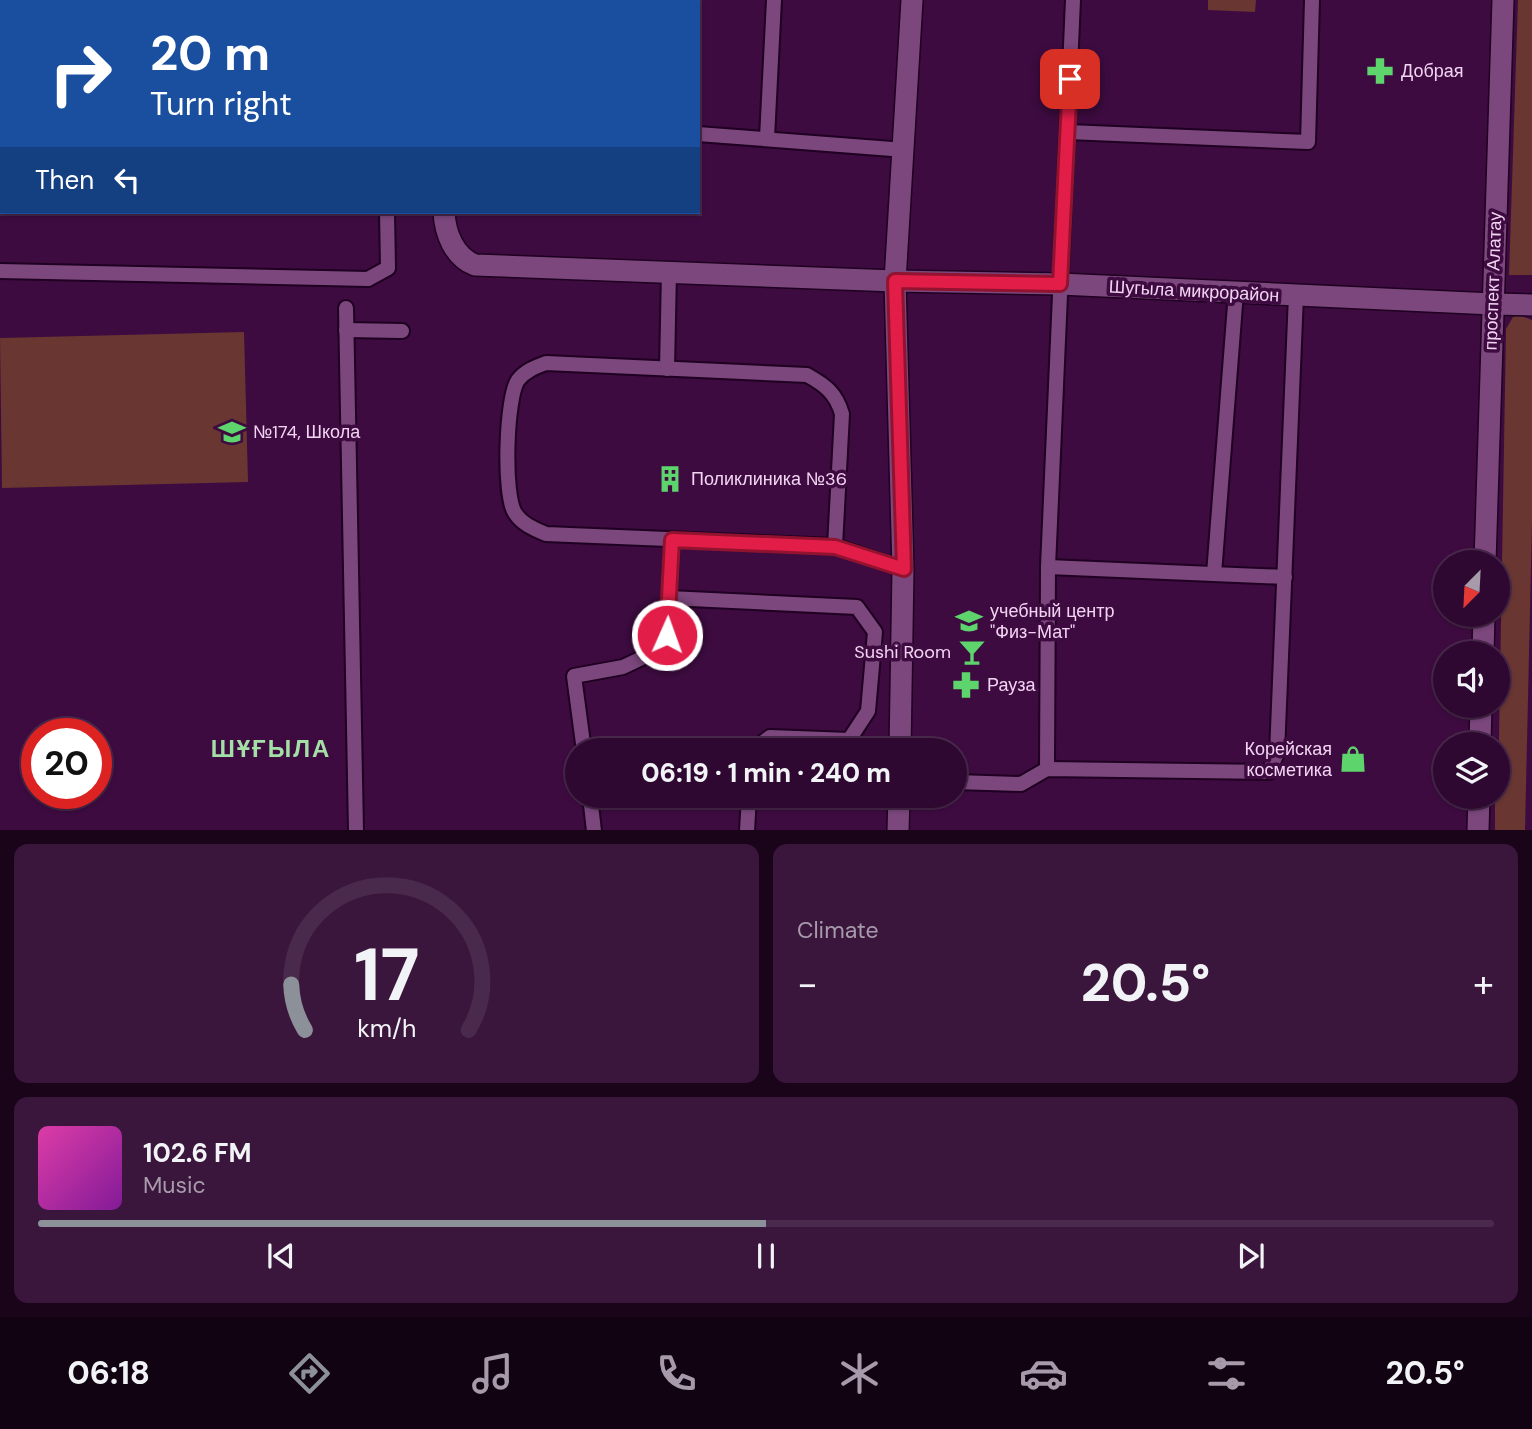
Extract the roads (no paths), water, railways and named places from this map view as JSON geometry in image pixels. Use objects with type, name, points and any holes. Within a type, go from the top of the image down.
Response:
[{"type":"street","points":[[900,738],[904,569],[895,281],[912,0]]},
{"type":"street","name":"проспект Алатау","points":[[1485,550],[1503,0]]},
{"type":"street","name":"Шугыла микрорайон","points":[[444,214],[444,225],[458,256],[475,265],[895,281],[1060,284],[1532,305]]},
{"type":"street","points":[[898,830],[899,808]]},
{"type":"street","points":[[1478,830],[1479,809]]},
{"type":"lane","points":[[767,138],[774,0]]},
{"type":"lane","points":[[1047,769],[1048,567],[1073,0]]},
{"type":"lane","points":[[1068,132],[1308,142],[1311,0]]},
{"type":"lane","points":[[700,134],[905,150]]},
{"type":"lane","points":[[0,271],[368,279],[388,268],[387,214]]},
{"type":"lane","points":[[667,369],[669,271]]},
{"type":"lane","points":[[1213,574],[1236,292]]},
{"type":"lane","points":[[967,782],[1021,784],[1047,769],[1269,772],[1277,753],[1296,295]]},
{"type":"lane","points":[[346,308],[356,830]]},
{"type":"lane","points":[[346,330],[402,331]]},
{"type":"lane","points":[[835,547],[842,414],[838,399],[824,384],[807,375],[545,363],[529,369],[519,379],[510,396],[509,499],[516,514],[529,527],[546,534],[835,547],[904,569]]},
{"type":"lane","points":[[582,738],[574,677],[623,667],[667,646],[672,540]]},
{"type":"lane","points":[[1048,567],[1285,577]]},
{"type":"lane","points":[[669,598],[857,607],[875,632],[868,711],[850,738]]},
{"type":"lane","points":[[769,738],[796,738]]},
{"type":"lane","points":[[591,808],[594,830]]},
{"type":"lane","points":[[747,830],[748,808]]},
{"type":"place","name":"Добрая","points":[[1380,71]]},
{"type":"place","name":"№174, Школа","points":[[232,432]]},
{"type":"place","name":"Поликлиника №36","points":[[670,479]]},
{"type":"place","name":"учебный центр \"Физ-Мат\"","points":[[969,621]]},
{"type":"place","name":"Sushi Room","points":[[972,652]]},
{"type":"place","name":"Рауза","points":[[966,685]]},
{"type":"place","name":"Корейская косметика","points":[[1353,759]]},
{"type":"district","name":"ШҰҒЫЛА","points":[[271,749]]}]
